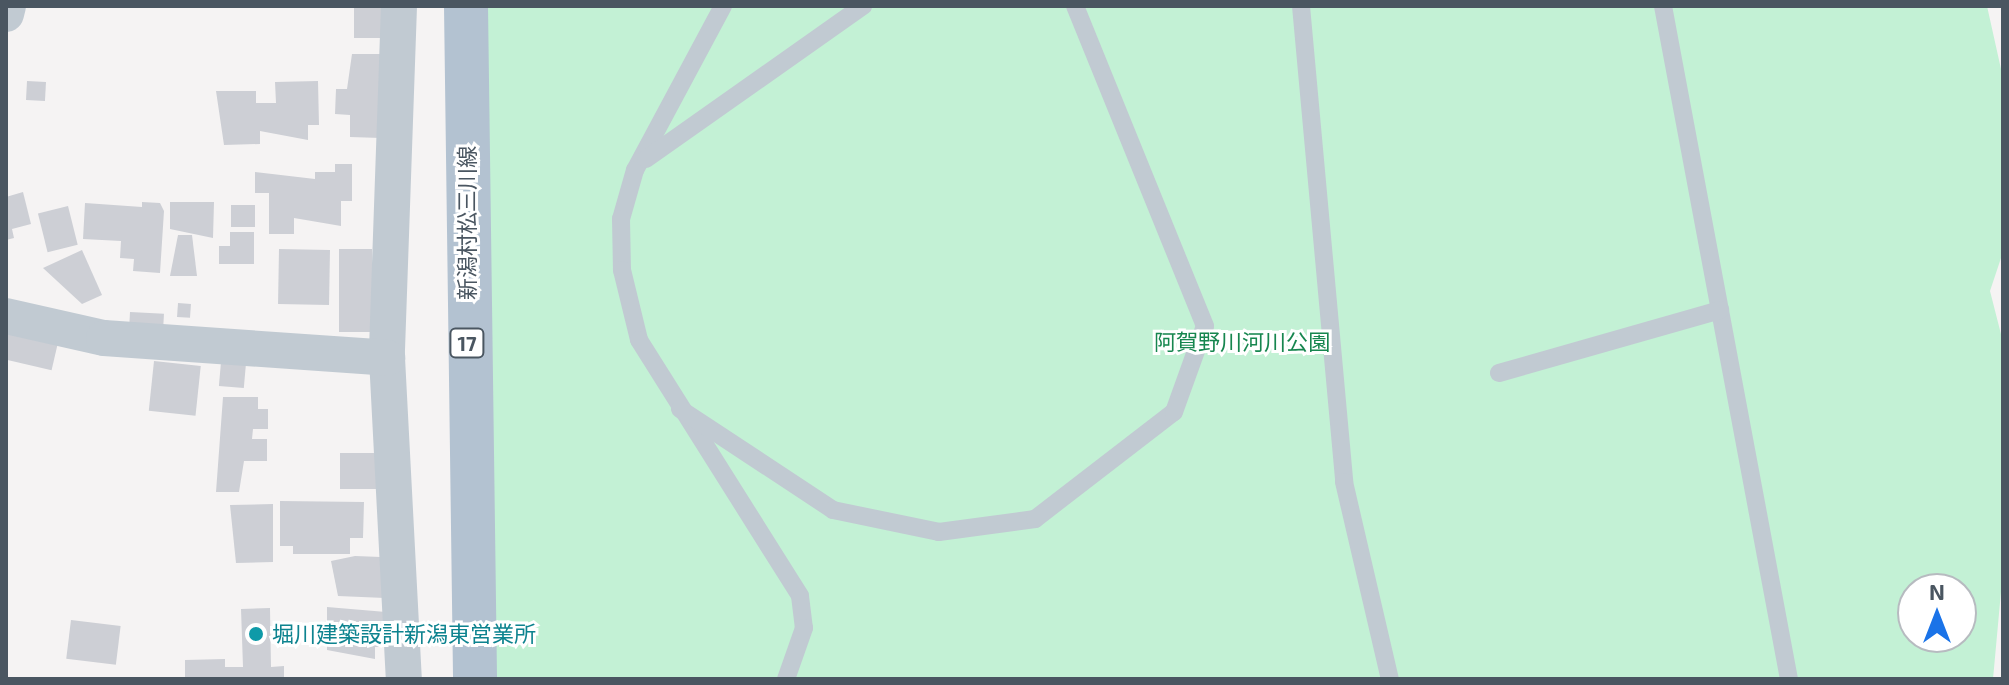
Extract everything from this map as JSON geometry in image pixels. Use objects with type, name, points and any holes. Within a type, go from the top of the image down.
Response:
[{"type":"main road","name":"新潟村松三川線","points":[[466,6],[475,679]]},
{"type":"street","points":[[6,14],[8,6]]},
{"type":"street","points":[[399,6],[387,358],[404,679]]},
{"type":"street","points":[[6,316],[104,338],[387,358]]},
{"type":"lane","points":[[723,6],[635,170],[621,219],[622,270],[639,340],[800,596],[804,628],[786,679]]},
{"type":"lane","points":[[635,170],[660,144],[863,6]]},
{"type":"lane","points":[[680,409],[833,510],[939,532],[1035,519],[1174,412],[1205,326],[1075,6]]},
{"type":"lane","points":[[1301,6],[1344,482],[1390,679]]},
{"type":"lane","points":[[1663,6],[1789,679]]},
{"type":"lane","points":[[1499,373],[1720,310]]},
{"type":"green space","name":"阿賀野川河川公園","points":[[484,6],[1987,6],[2003,78],[2003,252],[1990,291],[2003,342],[2003,570],[1993,679],[490,679]]},
{"type":"building","points":[[354,6],[386,6],[386,38],[354,38]]},
{"type":"building","points":[[352,54],[384,54],[381,138],[350,137],[350,115],[335,114],[336,89],[347,89]]},
{"type":"building","points":[[27,81],[46,82],[45,101],[26,100]]},
{"type":"building","points":[[318,81],[319,125],[308,125],[308,140],[260,131],[260,144],[224,145],[216,91],[256,91],[256,103],[276,103],[275,82]]},
{"type":"building","points":[[335,164],[352,164],[352,201],[341,201],[341,226],[294,218],[294,234],[269,234],[269,193],[255,193],[255,172],[315,179],[315,172],[335,172]]},
{"type":"building","points":[[23,192],[31,224],[12,229],[14,238],[6,240],[6,197]]},
{"type":"building","points":[[142,202],[160,203],[164,211],[160,273],[133,271],[134,259],[120,258],[121,241],[83,239],[85,203],[142,207]]},
{"type":"building","points":[[170,202],[214,202],[213,238],[170,229]]},
{"type":"building","points":[[231,205],[255,205],[255,227],[231,227]]},
{"type":"building","points":[[68,206],[78,245],[48,252],[38,213]]},
{"type":"building","points":[[230,232],[254,232],[254,264],[219,264],[219,246],[230,246]]},
{"type":"building","points":[[178,235],[192,235],[197,276],[170,276]]},
{"type":"building","points":[[279,249],[330,250],[329,305],[278,304]]},
{"type":"building","points":[[339,249],[372,249],[372,332],[339,332]]},
{"type":"building","points":[[82,250],[102,295],[82,304],[43,268]]},
{"type":"building","points":[[178,303],[191,304],[190,318],[177,317]]},
{"type":"building","points":[[130,312],[164,314],[163,331],[129,329]]},
{"type":"building","points":[[6,332],[58,344],[52,370],[6,360]]},
{"type":"building","points":[[154,361],[201,366],[196,416],[149,411]]},
{"type":"building","points":[[221,362],[246,364],[244,388],[219,386]]},
{"type":"building","points":[[223,397],[258,397],[258,409],[268,409],[268,429],[253,429],[252,439],[267,439],[267,461],[244,461],[239,492],[216,492]]},
{"type":"building","points":[[340,453],[377,453],[377,489],[340,489]]},
{"type":"building","points":[[280,501],[364,502],[363,538],[350,538],[350,554],[293,554],[293,546],[280,546]]},
{"type":"building","points":[[273,504],[273,562],[236,563],[230,505]]},
{"type":"building","points":[[355,556],[381,557],[385,598],[338,596],[331,561]]},
{"type":"building","points":[[327,607],[386,612],[386,647],[375,647],[375,659],[327,650]]},
{"type":"building","name":"堀川建築設計新潟東営業所","points":[[270,608],[271,667],[284,666],[284,679],[185,679],[185,660],[225,659],[225,667],[243,667],[241,609]]},
{"type":"building","points":[[71,620],[121,626],[116,665],[66,659]]},
{"type":"place","name":"堀川建築設計新潟東営業所","points":[[256,634]]}]
